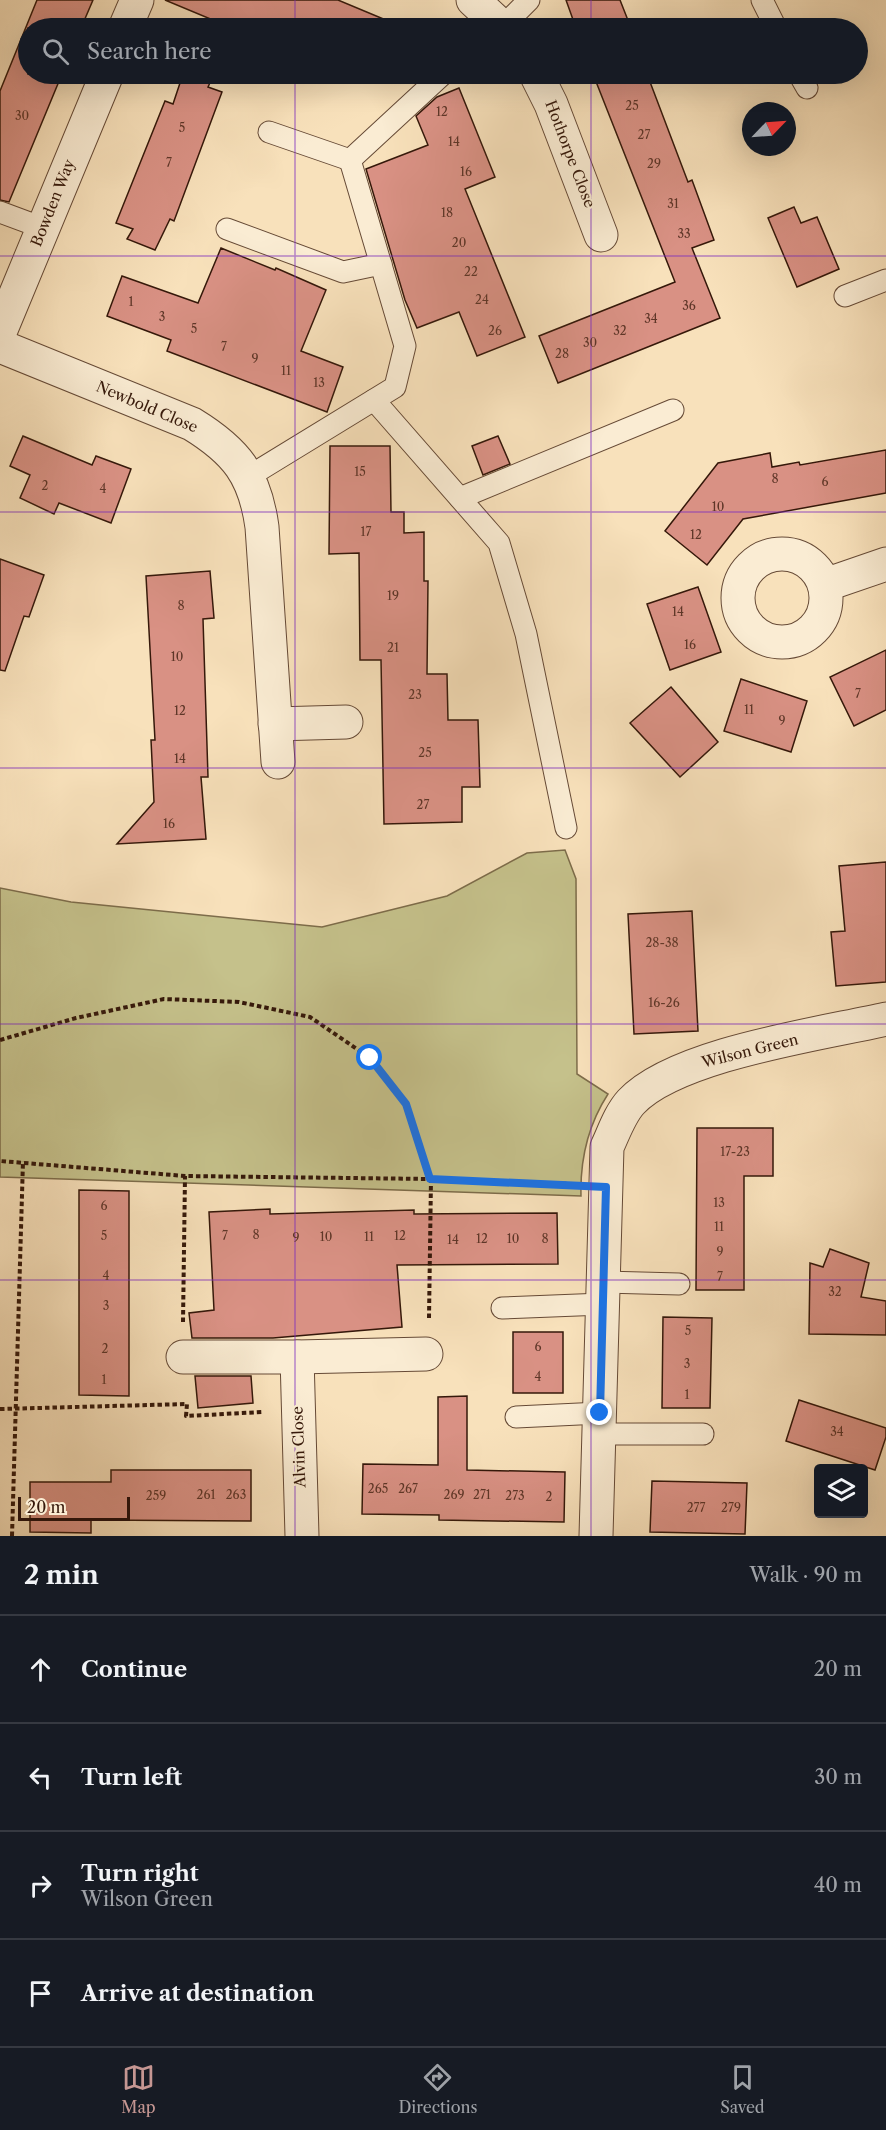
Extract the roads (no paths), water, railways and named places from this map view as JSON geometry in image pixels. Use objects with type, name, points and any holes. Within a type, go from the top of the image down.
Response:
[{"type":"street","points":[[129,18],[137,0]]},
{"type":"street","points":[[473,0],[490,18]]},
{"type":"street","name":"Bowden Way","points":[[0,332],[102,84]]},
{"type":"street","name":"Hothorpe Close","points":[[541,84],[602,235]]},
{"type":"street","name":"Newbold Close","points":[[0,346],[192,424],[230,452],[248,477],[259,503],[262,527],[278,762]]},
{"type":"street","points":[[825,585],[886,564]]},
{"type":"street","points":[[275,724],[346,722]]},
{"type":"street","name":"Wilson Green","points":[[596,1536],[607,1147],[630,1103],[646,1090],[706,1060],[886,1019]]},
{"type":"street","points":[[183,1357],[426,1354]]},
{"type":"street","name":"Alvin Close","points":[[297,1357],[302,1536]]},
{"type":"lane","points":[[509,18],[529,0]]},
{"type":"lane","points":[[762,0],[771,18]]},
{"type":"lane","points":[[350,160],[432,84]]},
{"type":"lane","points":[[269,132],[350,160]]},
{"type":"lane","points":[[248,477],[395,387],[405,346],[350,160]]},
{"type":"lane","points":[[0,212],[43,228]]},
{"type":"lane","points":[[227,229],[343,273],[381,264]]},
{"type":"lane","points":[[845,296],[886,280]]},
{"type":"lane","points":[[374,400],[499,543],[526,634],[566,828]]},
{"type":"lane","points":[[460,498],[673,410]]},
{"type":"lane","points":[[502,1308],[679,1284]]},
{"type":"lane","points":[[516,1417],[703,1434]]}]
